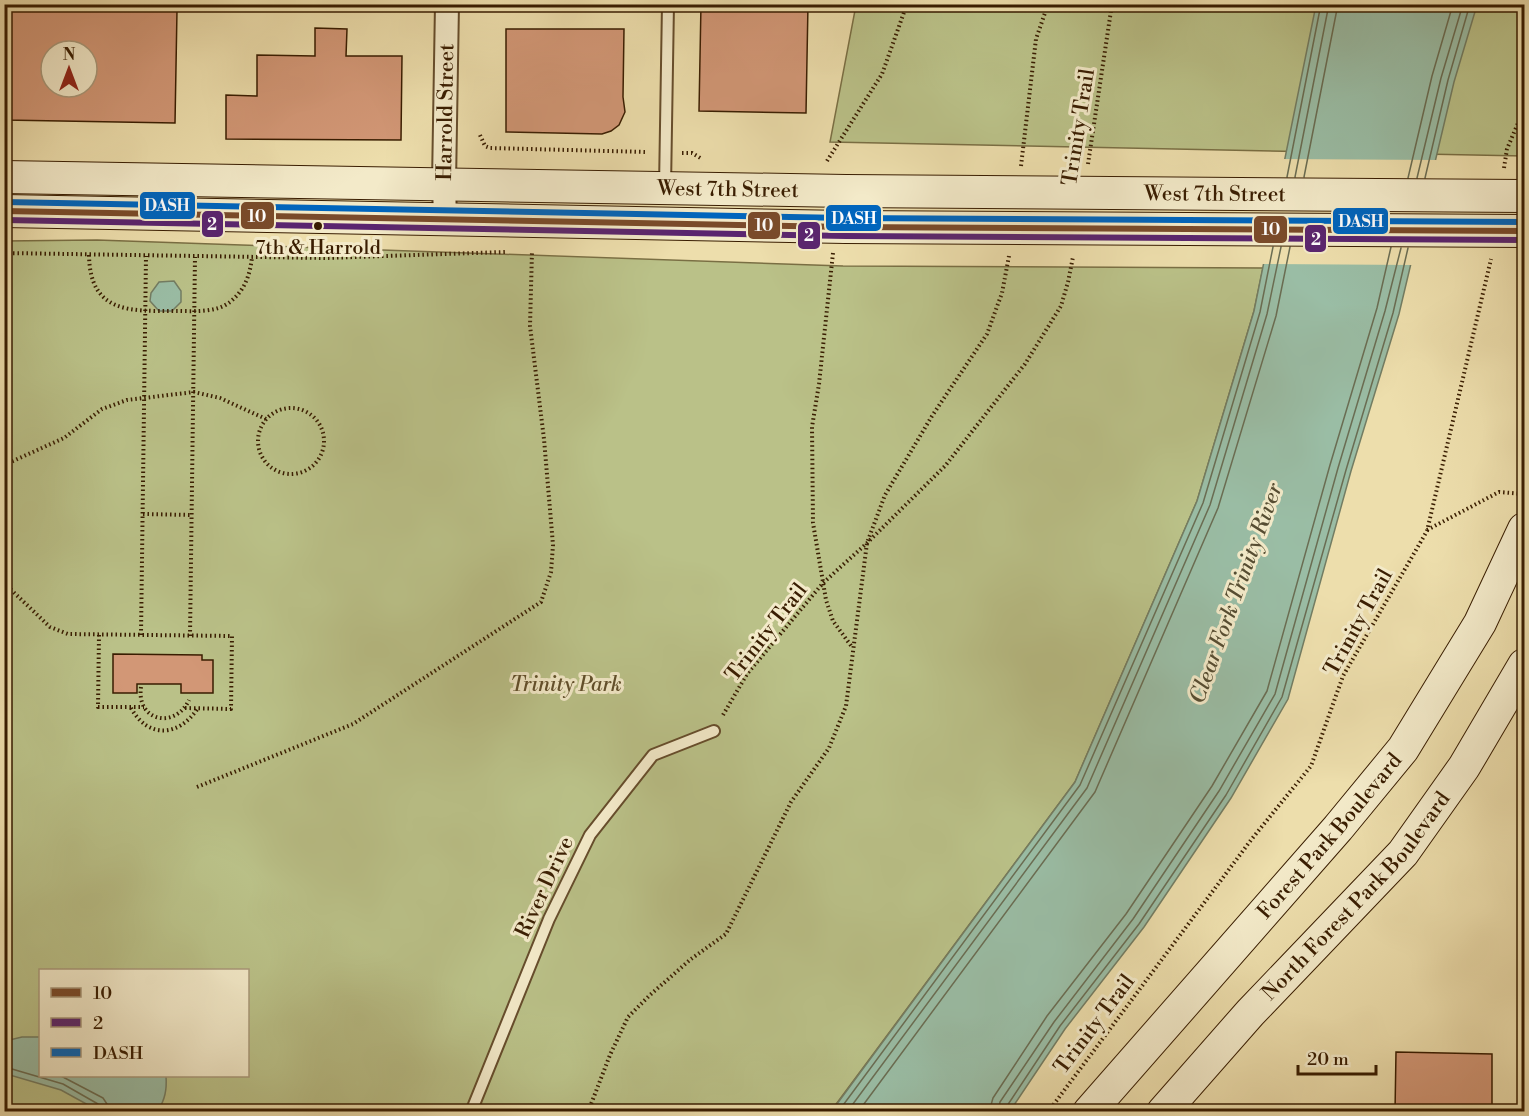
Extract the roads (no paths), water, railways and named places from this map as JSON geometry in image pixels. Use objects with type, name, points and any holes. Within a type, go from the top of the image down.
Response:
[{"type":"main road","name":"West 7th Street","points":[[4,177],[846,191],[1524,196]]},
{"type":"main road","name":"West 7th Street","points":[[4,211],[445,220],[840,240],[1524,231]]},
{"type":"main road","name":"Forest Park Boulevard","points":[[1089,1112],[1323,846],[1403,749],[1480,622],[1522,542]]},
{"type":"main road","name":"North Forest Park Boulevard","points":[[1163,1112],[1250,1013],[1403,853],[1464,767],[1524,665]]},
{"type":"street","name":"Harrold Street","points":[[445,220],[447,4]]},
{"type":"lane","points":[[665,187],[668,4]]},
{"type":"lane","name":"River Drive","points":[[471,1112],[549,919],[590,835],[653,754],[714,731]]},
{"type":"water","name":"Clear Fork Trinity River","points":[[1316,5],[1477,5],[1454,82],[1399,314],[1351,471],[1288,699],[1231,798],[1144,927],[1065,1029],[1010,1111],[831,1112],[1075,782],[1197,501],[1254,311]]},
{"type":"water","points":[[174,281],[181,291],[181,302],[172,311],[159,311],[150,301],[151,293],[159,282]]},
{"type":"water","points":[[22,1037],[39,1037],[39,1077],[166,1077],[165,1094],[158,1111],[99,1111],[61,1090],[10,1075],[5,1078],[5,1041]]},
{"type":"place","name":"7th & Harrold","points":[[318,226]]},
{"type":"park label","name":"Trinity Park","points":[[566,684]]}]
